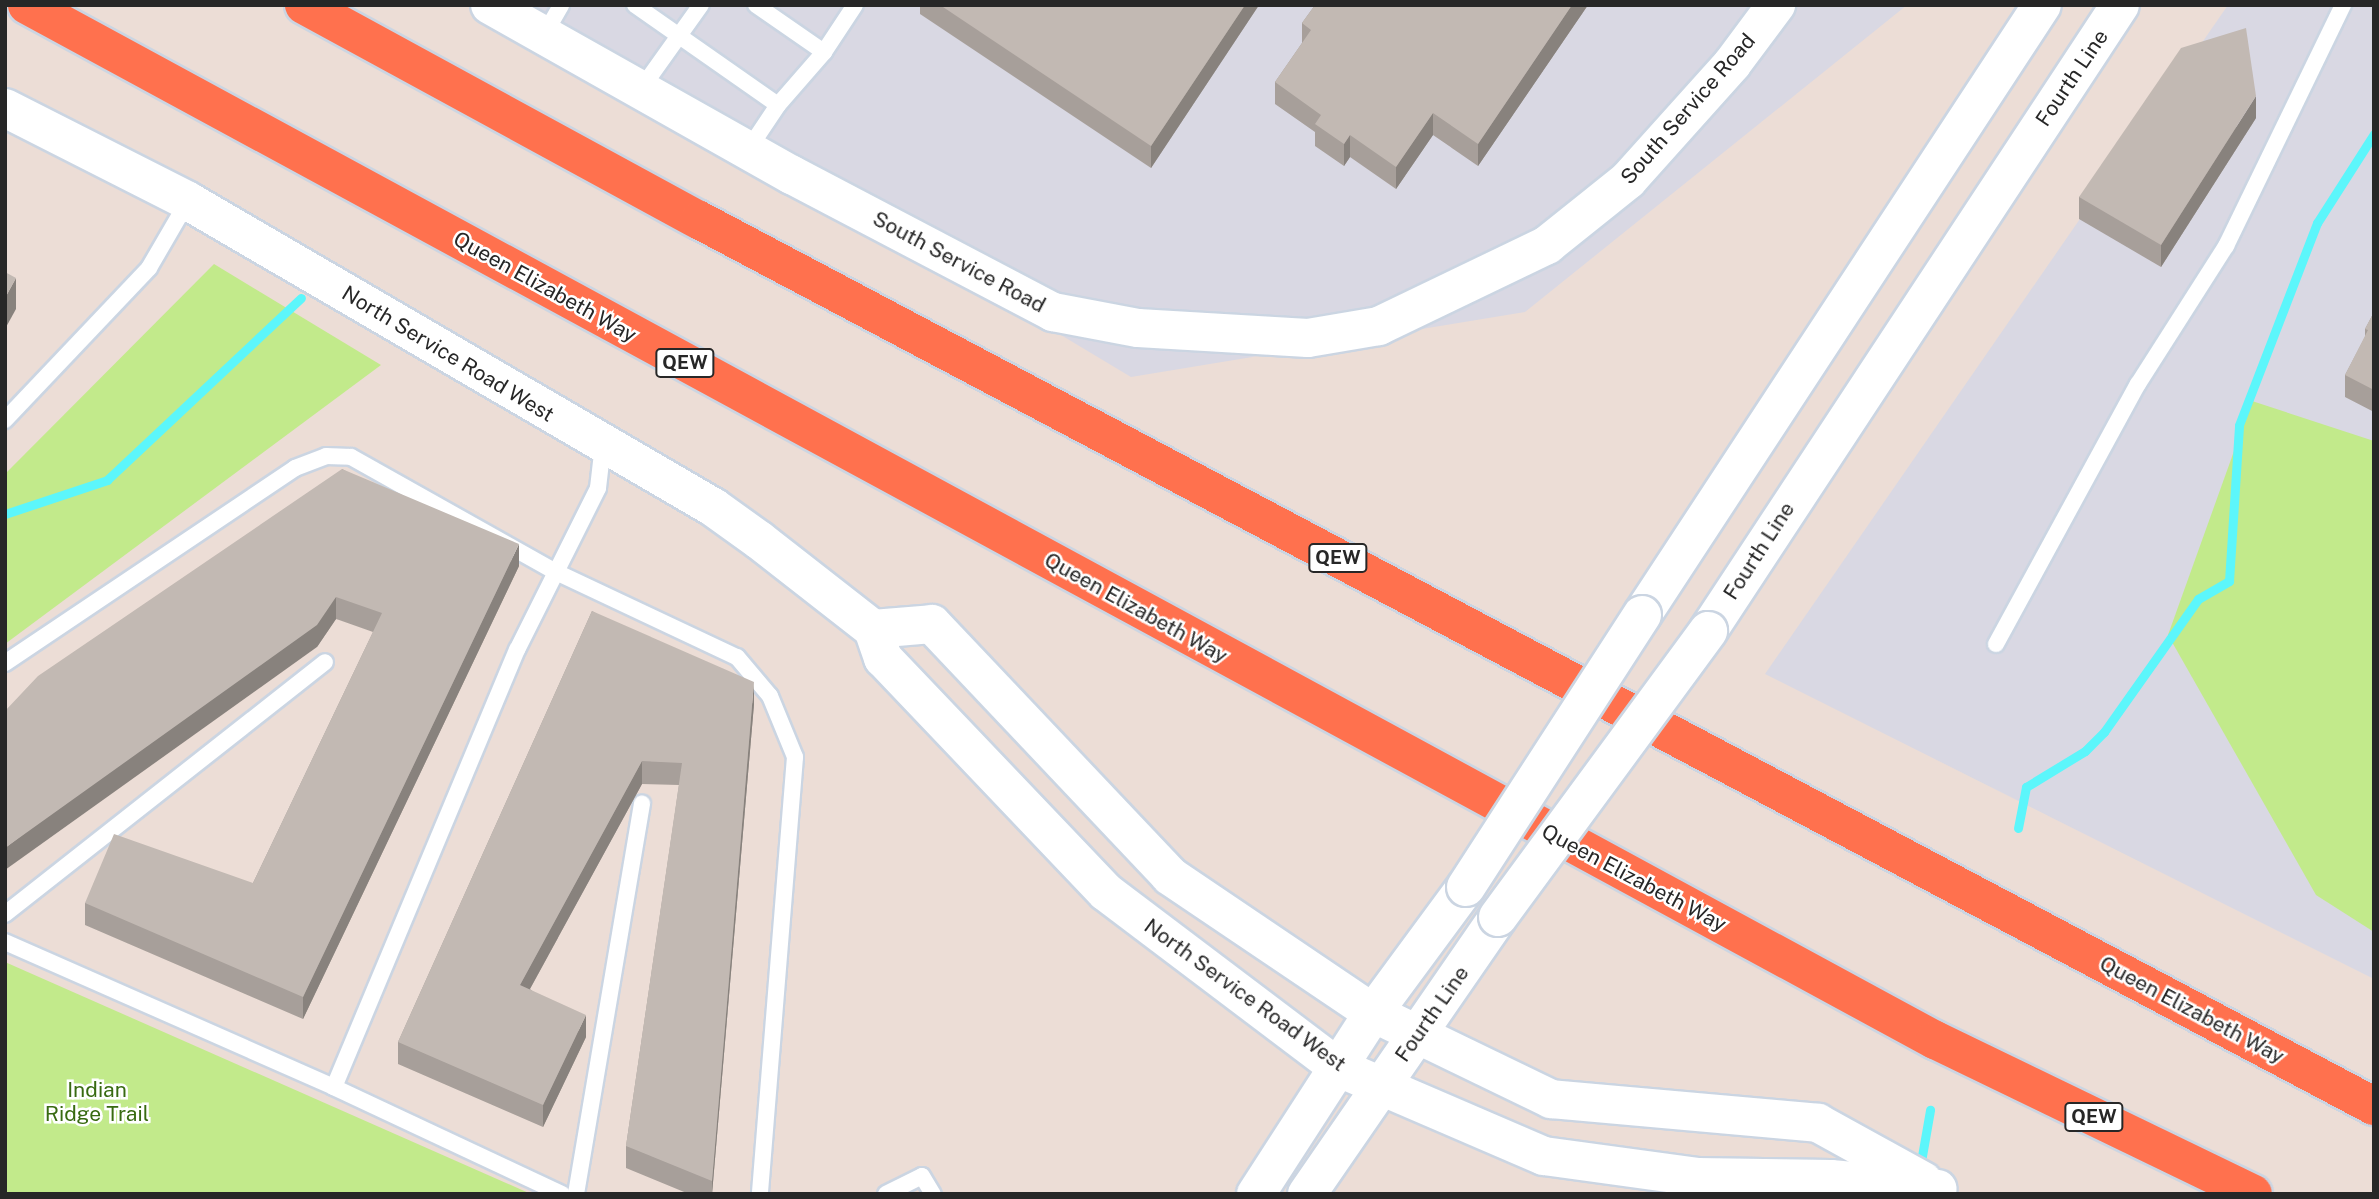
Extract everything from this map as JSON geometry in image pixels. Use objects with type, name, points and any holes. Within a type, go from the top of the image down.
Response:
[{"type":"highway","name":"Queen Elizabeth Way","points":[[27,5],[1935,1040],[2253,1194]]},
{"type":"highway","name":"Queen Elizabeth Way","points":[[304,5],[711,226],[2374,1106]]},
{"type":"street","name":"South Service Road","points":[[490,5],[552,20],[641,89],[748,150],[1053,312],[1138,328],[1308,338],[1378,326],[1468,287],[1547,245],[1628,180],[1732,64],[1776,5]]},
{"type":"street","points":[[1256,1194],[1373,1013],[1466,887],[2042,5]]},
{"type":"street","name":"Fourth Line","points":[[1307,1194],[1498,918],[1708,631],[2120,5]]},
{"type":"street","name":"North Service Road West","points":[[5,108],[188,201],[713,507],[873,629],[883,658],[1106,892],[1337,1067],[1544,1156],[1697,1177],[1831,1179],[1943,1191]]},
{"type":"street","name":"North Service Road West","points":[[873,629],[932,624],[1170,876],[1373,1013],[1552,1099],[1818,1123],[1943,1191]]},
{"type":"lane","points":[[635,5],[778,105]]},
{"type":"lane","points":[[641,89],[701,5]]},
{"type":"lane","points":[[756,5],[824,52]]},
{"type":"lane","points":[[748,150],[778,105],[824,52],[855,5]]},
{"type":"lane","points":[[1996,645],[2138,384],[2226,246],[2343,5]]},
{"type":"lane","points":[[5,419],[149,268],[188,201]]},
{"type":"lane","points":[[334,1087],[517,650],[598,488],[603,445]]},
{"type":"lane","points":[[5,663],[295,468],[326,456],[351,457],[556,572],[737,657],[770,696],[795,757],[760,1194]]},
{"type":"lane","points":[[5,914],[325,662]]},
{"type":"lane","points":[[576,1194],[642,804]]},
{"type":"lane","points":[[5,942],[334,1087],[562,1194]]},
{"type":"lane","points":[[886,1194],[922,1176],[933,1194]]},
{"type":"shaded area","points":[[512,5],[1907,5],[1525,312],[1131,377]]},
{"type":"shaded area","points":[[2228,5],[2374,5],[2374,979],[1765,674]]},
{"type":"green space","points":[[214,264],[381,365],[5,644],[5,474]]},
{"type":"green space","points":[[2252,401],[2374,441],[2374,932],[2316,895],[2168,635]]},
{"type":"green space","name":"Indian Ridge Trail","points":[[5,962],[531,1194],[5,1194]]},
{"type":"building","points":[[940,5],[1245,5],[1151,146]]},
{"type":"building","points":[[1315,5],[1572,5],[1478,144],[1433,113],[1396,167],[1350,135],[1344,144],[1315,124],[1321,115],[1275,82],[1311,30],[1302,23]]},
{"type":"building","points":[[2246,28],[2256,96],[2161,245],[2079,197],[2181,48]]},
{"type":"building","points":[[5,272],[16,278],[5,298]]},
{"type":"building","points":[[2374,312],[2374,390],[2345,375]]},
{"type":"building","points":[[342,469],[519,544],[303,997],[85,903],[114,834],[253,883],[382,613],[336,597],[317,625],[5,848],[5,711],[38,676]]},
{"type":"building","points":[[592,611],[754,682],[712,1181],[626,1146],[682,763],[642,761],[520,985],[586,1015],[543,1105],[398,1042]]},
{"type":"waterway","points":[[2018,828],[2026,787],[2085,751],[2104,732],[2198,599],[2229,581],[2239,425],[2317,223],[2374,134]]},
{"type":"waterway","points":[[5,514],[107,480],[301,298]]},
{"type":"waterway","points":[[1922,1156],[1930,1110]]}]
